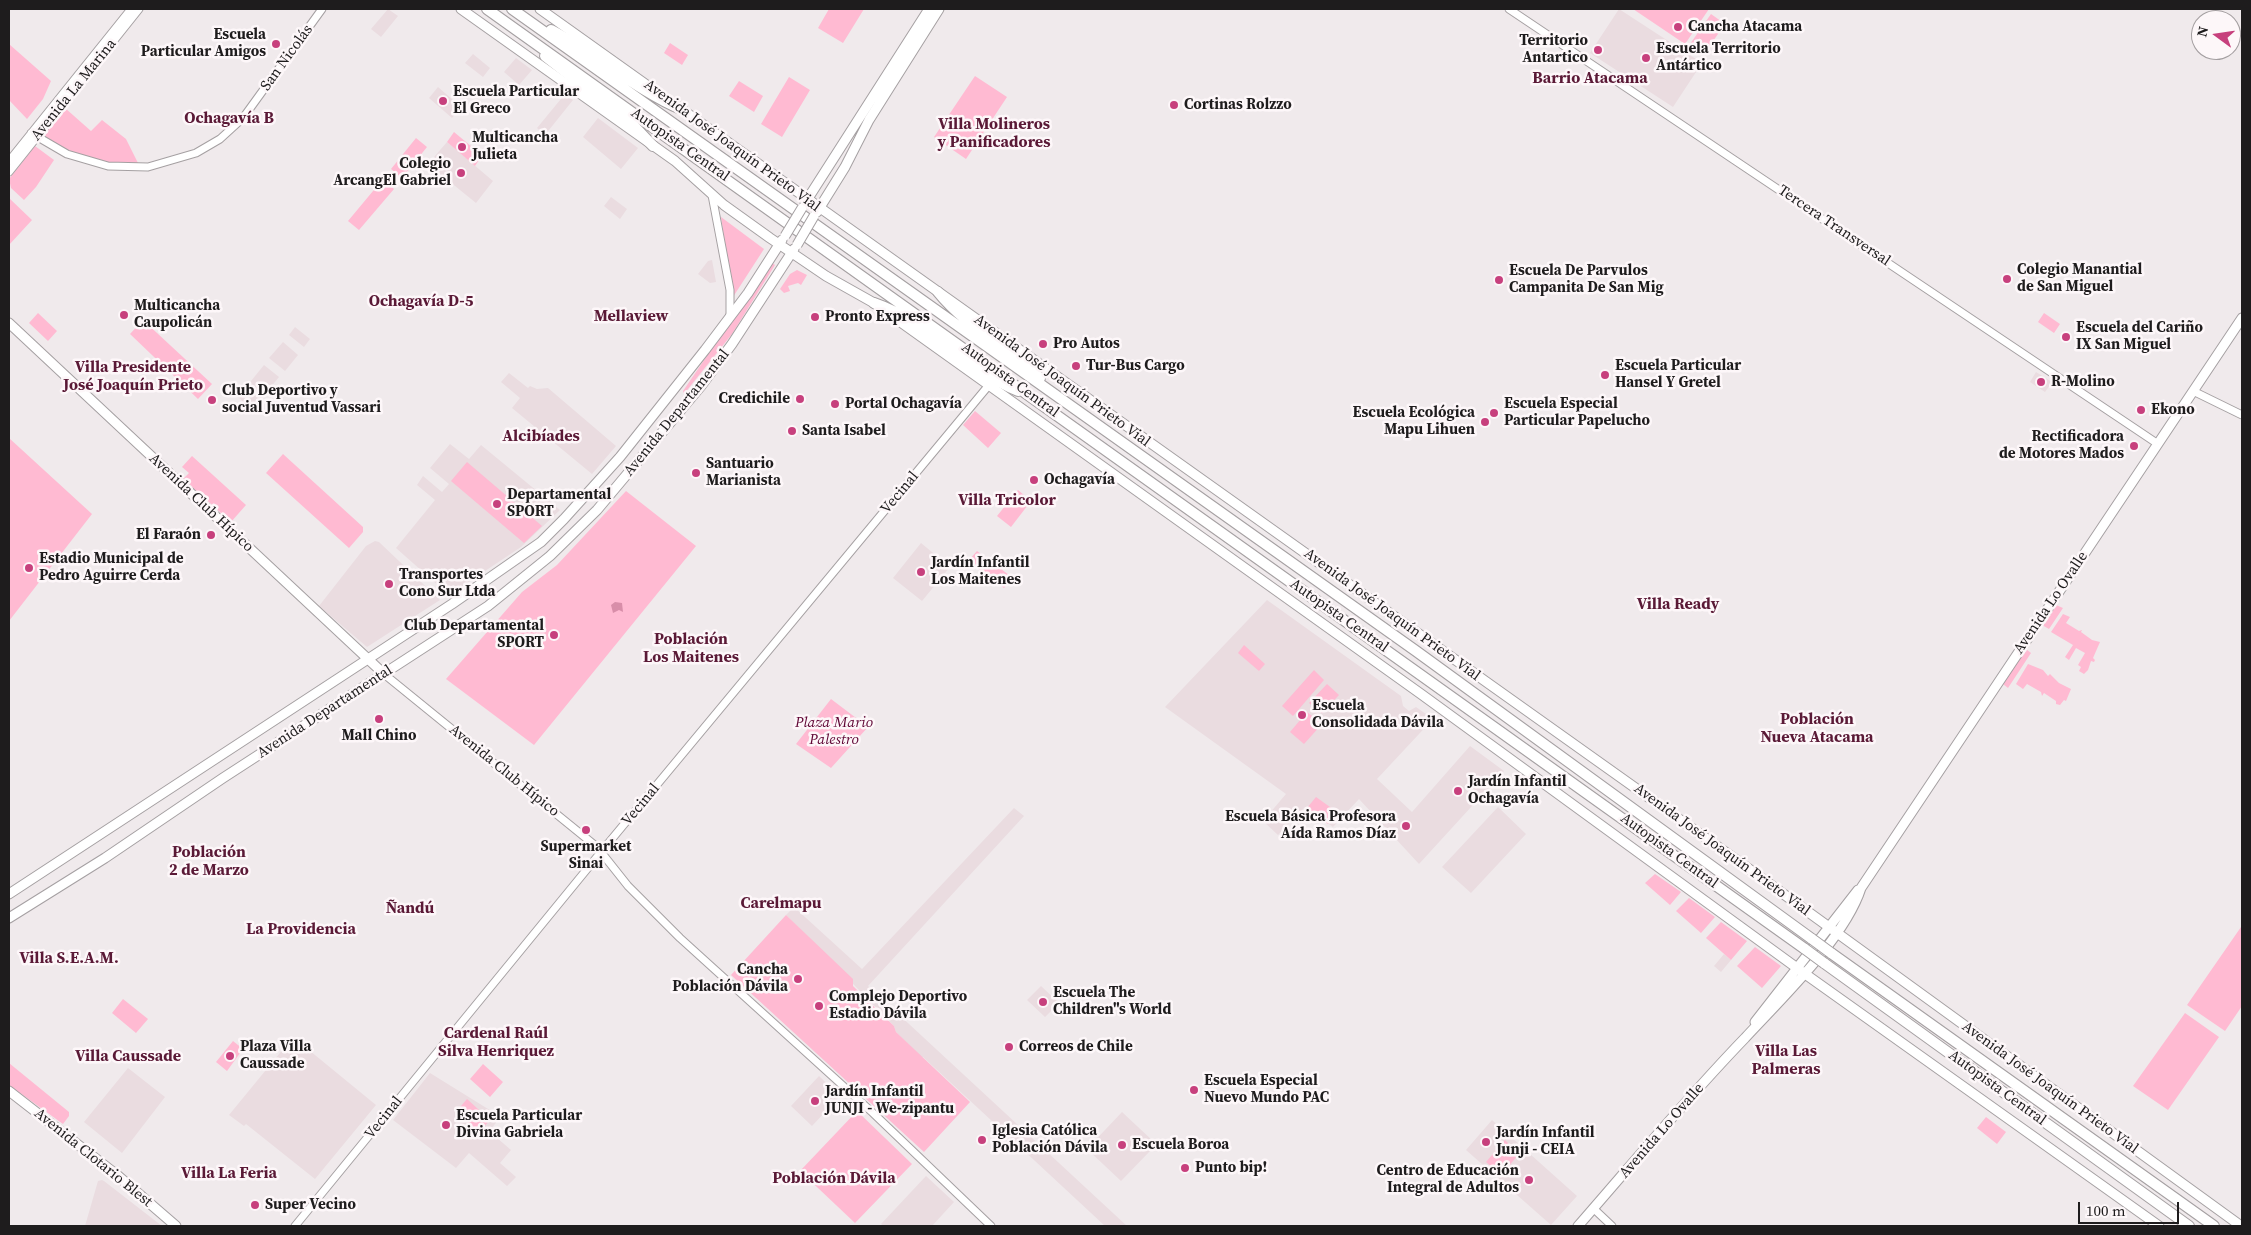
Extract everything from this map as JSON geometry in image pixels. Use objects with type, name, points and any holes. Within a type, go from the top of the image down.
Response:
[{"type":"highway","name":"Autopista Central","points":[[487,9],[1034,397],[1824,962],[2189,1226]]},
{"type":"highway","name":"Autopista Central","points":[[512,9],[1416,651],[1812,939],[2214,1226]]},
{"type":"highway","points":[[522,16],[568,39],[649,94],[683,110]]},
{"type":"highway","points":[[513,27],[567,75],[633,125],[652,146]]},
{"type":"highway","points":[[938,292],[959,314],[1021,361],[1058,397]]},
{"type":"highway","points":[[874,303],[907,319],[990,377],[1034,397]]},
{"type":"main road","points":[[461,9],[692,174],[734,212],[779,245],[826,276],[874,303],[1421,694],[1801,970],[2159,1226]]},
{"type":"main road","name":"Avenida José Joaquín Prieto Vial","points":[[540,9],[1832,929],[2241,1226]]},
{"type":"main road","name":"Avenida Departamental","points":[[9,894],[493,577],[558,526],[620,457],[730,317],[785,236],[928,9]]},
{"type":"main road","name":"Avenida Departamental","points":[[9,918],[113,853],[206,789],[505,594],[550,556],[589,518],[712,372],[792,253],[820,208],[869,120],[940,9]]},
{"type":"main road","points":[[793,189],[804,188],[818,182]]},
{"type":"main road","name":"Avenida Lo Ovalle","points":[[1578,1226],[1746,1036],[1769,1002],[1801,970],[1857,899],[1861,888],[2242,318]]},
{"type":"main road","name":"Avenida Club Hípico","points":[[9,323],[384,674]]},
{"type":"main road","name":"Avenida Clotario Blest","points":[[9,1090],[117,1175],[176,1226]]},
{"type":"street","name":"Avenida La Marina","points":[[109,42],[131,9]]},
{"type":"street","name":"Avenida La Marina","points":[[9,172],[34,135],[109,42],[139,9]]},
{"type":"street","name":"San Nicolás","points":[[34,135],[67,154],[108,166],[148,167],[196,153],[220,139],[243,118],[322,9]]},
{"type":"street","name":"Tercera Transversal","points":[[1509,9],[2158,444]]},
{"type":"street","name":"Avenida La Marina","points":[[9,161],[34,135]]},
{"type":"street","points":[[712,193],[730,290],[730,317]]},
{"type":"street","name":"Vecinal","points":[[295,1226],[601,852],[989,386]]},
{"type":"street","points":[[2193,391],[2242,415]]},
{"type":"street","name":"Avenida Club Hípico","points":[[384,674],[573,827],[601,852],[628,886],[680,938],[873,1113],[991,1226]]},
{"type":"street","points":[[1594,1209],[1612,1226]]},
{"type":"shaded area","points":[[388,9],[398,16],[381,37],[371,29]]},
{"type":"shaded area","name":"Escuela Territorio Antártico","points":[[1619,9],[1702,63],[1673,107],[1590,53]]},
{"type":"shaded area","points":[[473,54],[490,68],[483,77],[465,63]]},
{"type":"shaded area","points":[[516,58],[532,70],[519,85],[504,72]]},
{"type":"shaded area","name":"Escuela Particular El Greco","points":[[438,87],[461,107],[452,118],[429,98]]},
{"type":"shaded area","points":[[565,94],[573,100],[545,135],[537,128]]},
{"type":"shaded area","points":[[598,118],[638,148],[621,169],[583,137]]},
{"type":"shaded area","name":"Colegio ArcangEl Gabriel","points":[[447,142],[493,181],[476,203],[428,164]]},
{"type":"shaded area","points":[[611,197],[627,209],[620,219],[604,206]]},
{"type":"shaded area","points":[[712,260],[716,282],[710,283],[698,274],[708,261]]},
{"type":"shaded area","points":[[295,327],[310,339],[304,347],[289,335]]},
{"type":"shaded area","points":[[283,342],[298,355],[285,371],[269,358]]},
{"type":"shaded area","points":[[264,365],[279,377],[252,410],[238,397]]},
{"type":"shaded area","name":"R-Molino","points":[[2036,372],[2052,382],[2045,392],[2030,382]]},
{"type":"shaded area","points":[[509,373],[528,388],[530,386],[537,389],[548,388],[616,446],[592,474],[512,408],[520,398],[501,382]]},
{"type":"shaded area","points":[[450,444],[469,459],[481,445],[560,510],[521,547],[449,595],[396,548],[435,500],[417,485],[423,476],[442,492],[449,484],[430,468]]},
{"type":"shaded area","points":[[375,541],[379,542],[440,600],[367,647],[319,606],[366,546]]},
{"type":"shaded area","name":"Jardín Infantil Los Maitenes","points":[[921,543],[950,567],[922,601],[893,578]]},
{"type":"shaded area","name":"Escuela Consolidada Dávila","points":[[1267,600],[1401,696],[1403,706],[1409,711],[1416,707],[1433,719],[1377,779],[1412,812],[1470,746],[1504,771],[1419,864],[1359,799],[1333,827],[1305,807],[1278,835],[1263,821],[1286,794],[1165,707]]},
{"type":"shaded area","points":[[615,602],[622,603],[623,612],[619,610],[613,613],[611,605]]},
{"type":"shaded area","points":[[1498,807],[1526,834],[1471,893],[1442,867]]},
{"type":"shaded area","points":[[1014,808],[1024,816],[868,986],[1127,1226],[1105,1226],[921,1057],[896,1032],[894,1026],[786,915],[794,907],[862,969]]},
{"type":"shaded area","points":[[1724,954],[1731,960],[1721,972],[1714,966]]},
{"type":"shaded area","name":"Escuela The Children\"s World","points":[[1041,986],[1059,1003],[1045,1017],[1027,1000]]},
{"type":"shaded area","points":[[293,1037],[376,1105],[315,1179],[246,1124],[244,1126],[229,1115]]},
{"type":"shaded area","points":[[128,1068],[165,1097],[122,1153],[84,1122]]},
{"type":"shaded area","name":"Escuela Particular Divina Gabriela","points":[[430,1073],[501,1117],[489,1131],[511,1150],[500,1163],[516,1177],[507,1186],[469,1153],[456,1168],[393,1120]]},
{"type":"shaded area","name":"Jardín Infantil JUNJI - We-zipantu","points":[[819,1076],[840,1096],[812,1126],[791,1106]]},
{"type":"shaded area","name":"Escuela Boroa","points":[[1122,1112],[1153,1141],[1152,1149],[1121,1181],[1087,1149]]},
{"type":"shaded area","name":"Centro de Educación Integral de Adultos","points":[[1492,1120],[1577,1196],[1551,1225],[1466,1150]]},
{"type":"shaded area","points":[[926,1176],[954,1202],[932,1226],[883,1226],[881,1224]]},
{"type":"shaded area","points":[[102,1180],[162,1226],[85,1226],[98,1181]]},
{"type":"green space","points":[[829,9],[864,9],[843,43],[818,28]]},
{"type":"green space","name":"Cancha Atacama","points":[[1633,9],[1709,9],[1685,44]]},
{"type":"green space","points":[[1711,14],[1725,24],[1704,54],[1690,44]]},
{"type":"green space","points":[[670,43],[688,55],[682,65],[664,53]]},
{"type":"green space","points":[[9,44],[51,81],[43,99],[27,119],[9,100]]},
{"type":"green space","points":[[975,76],[1007,97],[966,159],[934,137]]},
{"type":"green space","points":[[789,77],[810,90],[782,137],[761,124]]},
{"type":"green space","points":[[739,81],[763,96],[754,112],[729,96]]},
{"type":"green space","points":[[65,108],[91,131],[102,120],[126,139],[138,163],[113,163],[88,158],[64,148],[43,135]]},
{"type":"green space","name":"Multicancha Julieta","points":[[454,132],[478,152],[476,157],[479,160],[475,166],[447,142]]},
{"type":"green space","points":[[416,138],[427,147],[402,178],[391,169]]},
{"type":"green space","points":[[35,146],[54,160],[36,187],[24,200],[11,188],[9,179]]},
{"type":"green space","points":[[383,179],[394,189],[359,230],[348,221]]},
{"type":"green space","points":[[9,198],[32,220],[9,245]]},
{"type":"green space","points":[[721,217],[764,249],[733,297]]},
{"type":"green space","points":[[771,262],[775,265],[732,334],[684,394],[683,391]]},
{"type":"green space","points":[[797,270],[807,275],[801,285],[798,283],[788,286],[790,291],[784,293],[780,289],[790,274]]},
{"type":"green space","points":[[38,313],[57,331],[48,341],[29,323]]},
{"type":"green space","points":[[2044,313],[2060,324],[2054,333],[2038,322]]},
{"type":"green space","points":[[143,320],[212,384],[198,399],[130,334]]},
{"type":"green space","points":[[975,411],[1001,433],[988,448],[963,425]]},
{"type":"green space","name":"Estadio Municipal de Pedro Aguirre Cerda","points":[[9,438],[92,514],[9,621]]},
{"type":"green space","points":[[283,454],[363,527],[363,532],[349,548],[266,473]]},
{"type":"green space","points":[[192,456],[246,505],[231,522],[183,479],[189,473],[182,467]]},
{"type":"green space","name":"Departamental SPORT","points":[[467,462],[542,526],[524,543],[451,481]]},
{"type":"green space","points":[[1018,490],[1031,501],[1011,527],[997,516]]},
{"type":"green space","name":"Club Departamental SPORT","points":[[626,491],[696,546],[534,745],[446,679],[522,592],[557,565]]},
{"type":"green space","points":[[977,551],[1013,578],[1004,588],[968,561]]},
{"type":"green space","points":[[2056,605],[2063,608],[2049,629],[2042,625]]},
{"type":"green space","points":[[2063,614],[2070,617],[2066,623],[2079,631],[2082,630],[2081,632],[2092,640],[2100,642],[2093,658],[2094,662],[2091,661],[2088,670],[2084,674],[2079,671],[2081,667],[2078,665],[2085,653],[2076,648],[2069,660],[2065,657],[2073,645],[2051,632]]},
{"type":"green space","points":[[1244,645],[1265,664],[1259,671],[1238,653]]},
{"type":"green space","points":[[2026,649],[2031,653],[2008,688],[2003,684]]},
{"type":"green space","points":[[2028,664],[2043,670],[2048,676],[2050,674],[2059,683],[2071,689],[2066,701],[2064,700],[2060,705],[2056,704],[2056,701],[2044,693],[2042,696],[2041,692],[2027,684],[2023,689],[2016,684]]},
{"type":"green space","points":[[1314,670],[1324,680],[1293,716],[1282,706]]},
{"type":"green space","points":[[1327,684],[1339,695],[1322,713],[1309,703]]},
{"type":"green space","name":"Plaza Mario Palestro","points":[[831,699],[868,727],[831,768],[796,744]]},
{"type":"green space","points":[[1307,712],[1322,724],[1304,744],[1290,732]]},
{"type":"green space","points":[[1316,797],[1337,812],[1328,824],[1307,808]]},
{"type":"green space","points":[[1655,874],[1681,892],[1670,905],[1645,883]]},
{"type":"green space","points":[[1689,898],[1715,917],[1701,933],[1676,911]]},
{"type":"green space","name":"Complejo Deportivo Estadio Dávila","points":[[786,915],[853,979],[853,986],[894,1026],[896,1032],[970,1102],[924,1152],[731,975]]},
{"type":"green space","points":[[1721,922],[1747,941],[1731,960],[1706,938]]},
{"type":"green space","points":[[2241,927],[2242,1006],[2225,1031],[2187,1005]]},
{"type":"green space","points":[[1755,947],[1781,966],[1762,988],[1737,966]]},
{"type":"green space","points":[[123,999],[148,1019],[136,1033],[112,1013]]},
{"type":"green space","points":[[2185,1013],[2219,1037],[2168,1110],[2133,1086]]},
{"type":"green space","name":"Plaza Villa Caussade","points":[[233,1041],[243,1049],[227,1071],[216,1062]]},
{"type":"green space","points":[[9,1063],[69,1112],[69,1116],[63,1124],[9,1085]]},
{"type":"green space","points":[[483,1064],[503,1082],[490,1097],[470,1079]]},
{"type":"green space","points":[[467,1099],[490,1120],[479,1132],[456,1112]]},
{"type":"green space","points":[[857,1111],[912,1164],[855,1223],[800,1171]]},
{"type":"green space","points":[[1986,1117],[2006,1132],[1997,1144],[1977,1128]]},
{"type":"green space","points":[[1505,1140],[1519,1154],[1501,1175],[1486,1162]]},
{"type":"place","name":"Cancha Atacama","points":[[1678,27]]},
{"type":"place","name":"Escuela Particular Amigos","points":[[276,44]]},
{"type":"place","name":"Territorio Antartico","points":[[1598,50]]},
{"type":"place","name":"Escuela Territorio Antártico","points":[[1646,58]]},
{"type":"place","name":"Escuela Particular El Greco","points":[[443,101]]},
{"type":"place","name":"Cortinas Rolzzo","points":[[1174,105]]},
{"type":"place","name":"Multicancha Julieta","points":[[462,147]]},
{"type":"place","name":"Colegio ArcangEl Gabriel","points":[[461,173]]},
{"type":"place","name":"Colegio Manantial de San Miguel","points":[[2007,279]]},
{"type":"place","name":"Escuela De Parvulos Campanita De San Mig","points":[[1499,280]]},
{"type":"place","name":"Multicancha Caupolicán","points":[[124,315]]},
{"type":"place","name":"Pronto Express","points":[[815,317]]},
{"type":"place","name":"Escuela del Cariño IX San Miguel","points":[[2066,337]]},
{"type":"place","name":"Pro Autos","points":[[1043,344]]},
{"type":"place","name":"Tur-Bus Cargo","points":[[1076,366]]},
{"type":"place","name":"Escuela Particular Hansel Y Gretel","points":[[1605,375]]},
{"type":"place","name":"R-Molino","points":[[2041,382]]},
{"type":"place","name":"Credichile","points":[[800,399]]},
{"type":"place","name":"Club Deportivo y social Juventud Vassari","points":[[212,400]]},
{"type":"place","name":"Portal Ochagavía","points":[[835,404]]},
{"type":"place","name":"Ekono","points":[[2141,410]]},
{"type":"place","name":"Escuela Especial Particular Papelucho","points":[[1494,413]]},
{"type":"place","name":"Escuela Ecológica Mapu Lihuen","points":[[1485,422]]},
{"type":"place","name":"Santa Isabel","points":[[792,431]]},
{"type":"place","name":"Rectificadora de Motores Mados","points":[[2134,446]]},
{"type":"place","name":"Santuario Marianista","points":[[696,473]]},
{"type":"place","name":"Ochagavía","points":[[1034,480]]},
{"type":"place","name":"Departamental SPORT","points":[[497,504]]},
{"type":"place","name":"El Faraón","points":[[211,535]]},
{"type":"place","name":"Estadio Municipal de Pedro Aguirre Cerda","points":[[29,568]]},
{"type":"place","name":"Jardín Infantil Los Maitenes","points":[[921,572]]},
{"type":"place","name":"Transportes Cono Sur Ltda","points":[[389,584]]},
{"type":"place","name":"Club Departamental SPORT","points":[[554,635]]},
{"type":"place","name":"Escuela Consolidada Dávila","points":[[1302,715]]},
{"type":"place","name":"Mall Chino","points":[[379,719]]},
{"type":"place","name":"Jardín Infantil Ochagavía","points":[[1458,791]]},
{"type":"place","name":"Escuela Básica Profesora Aída Ramos Díaz","points":[[1406,826]]},
{"type":"place","name":"Supermarket Sinai","points":[[586,830]]},
{"type":"place","name":"Cancha Población Dávila","points":[[798,979]]},
{"type":"place","name":"Escuela The Children\"s World","points":[[1043,1002]]},
{"type":"place","name":"Complejo Deportivo Estadio Dávila","points":[[819,1006]]},
{"type":"place","name":"Correos de Chile","points":[[1009,1047]]},
{"type":"place","name":"Plaza Villa Caussade","points":[[230,1056]]},
{"type":"place","name":"Escuela Especial Nuevo Mundo PAC","points":[[1194,1090]]},
{"type":"place","name":"Jardín Infantil JUNJI - We-zipantu","points":[[815,1101]]},
{"type":"place","name":"Escuela Particular Divina Gabriela","points":[[446,1125]]},
{"type":"place","name":"Iglesia Católica Población Dávila","points":[[982,1140]]},
{"type":"place","name":"Jardín Infantil Junji - CEIA","points":[[1486,1142]]},
{"type":"place","name":"Escuela Boroa","points":[[1122,1145]]},
{"type":"place","name":"Punto bip!","points":[[1185,1168]]},
{"type":"place","name":"Centro de Educación Integral de Adultos","points":[[1529,1180]]},
{"type":"place","name":"Super Vecino","points":[[255,1205]]},
{"type":"district","name":"Barrio Atacama","points":[[1590,79]]},
{"type":"district","name":"Ochagavía B","points":[[229,119]]},
{"type":"district","name":"Villa Molineros y Panificadores","points":[[994,134]]},
{"type":"district","name":"Ochagavía D-5","points":[[421,302]]},
{"type":"district","name":"Mellaview","points":[[631,317]]},
{"type":"district","name":"Villa Presidente José Joaquín Prieto","points":[[133,377]]},
{"type":"district","name":"Alcibíades","points":[[541,437]]},
{"type":"district","name":"Villa Tricolor","points":[[1007,501]]},
{"type":"district","name":"Villa Ready","points":[[1678,605]]},
{"type":"district","name":"Población Los Maitenes","points":[[691,649]]},
{"type":"district","name":"Población Nueva Atacama","points":[[1817,729]]},
{"type":"district","name":"Población 2 de Marzo","points":[[209,862]]},
{"type":"district","name":"Carelmapu","points":[[781,904]]},
{"type":"district","name":"Ñandú","points":[[410,909]]},
{"type":"district","name":"La Providencia","points":[[301,930]]},
{"type":"district","name":"Villa S.E.A.M.","points":[[69,959]]},
{"type":"district","name":"Cardenal Raúl Silva Henriquez","points":[[496,1043]]},
{"type":"district","name":"Villa Caussade","points":[[128,1057]]},
{"type":"district","name":"Villa Las Palmeras","points":[[1786,1061]]},
{"type":"district","name":"Villa La Feria","points":[[229,1174]]},
{"type":"district","name":"Población Dávila","points":[[834,1179]]}]
